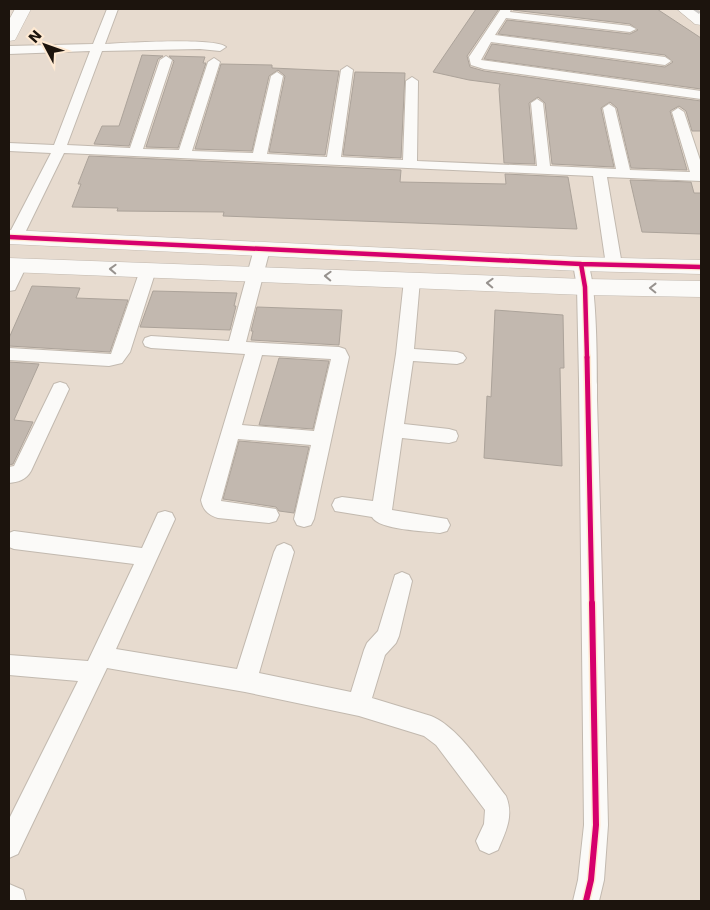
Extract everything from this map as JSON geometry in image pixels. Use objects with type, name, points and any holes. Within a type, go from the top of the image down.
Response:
[{"type":"street","points":[[9,36],[23,9]]},
{"type":"street","points":[[112,9],[59,150],[12,237],[581,264],[701,267]]},
{"type":"street","points":[[685,9],[701,20]]},
{"type":"street","points":[[630,29],[504,11],[473,60],[478,64],[701,95]]},
{"type":"street","points":[[487,38],[665,61]]},
{"type":"street","points":[[9,50],[200,45],[220,47]]},
{"type":"street","points":[[135,153],[166,60]]},
{"type":"street","points":[[184,155],[214,62]]},
{"type":"street","points":[[333,162],[347,70]]},
{"type":"street","points":[[259,158],[277,76]]},
{"type":"street","points":[[410,165],[412,81]]},
{"type":"street","points":[[537,103],[544,170]]},
{"type":"street","points":[[609,108],[624,174]]},
{"type":"street","points":[[9,147],[700,177],[678,112]]},
{"type":"street","points":[[687,139],[701,139]]},
{"type":"street","points":[[600,173],[614,265]]},
{"type":"street","points":[[236,347],[262,249]]},
{"type":"street","points":[[581,264],[585,287],[596,825],[591,880],[586,901]]},
{"type":"street","points":[[9,286],[14,265],[585,287],[701,289]]},
{"type":"street","points":[[9,354],[109,360],[116,358],[121,352],[148,270]]},
{"type":"street","points":[[412,280],[405,354],[381,515],[386,518],[440,525]]},
{"type":"street","points":[[151,342],[338,353],[340,357],[304,519]]},
{"type":"street","points":[[255,348],[211,500],[212,505],[218,510],[269,516]]},
{"type":"street","points":[[405,354],[457,358]]},
{"type":"street","points":[[9,475],[21,471],[60,389]]},
{"type":"street","points":[[393,430],[449,436]]},
{"type":"street","points":[[232,431],[322,439]]},
{"type":"street","points":[[342,505],[382,510]]},
{"type":"street","points":[[9,845],[98,665],[165,519]]},
{"type":"street","points":[[14,540],[148,557]]},
{"type":"street","points":[[245,681],[284,552]]},
{"type":"street","points":[[359,705],[375,650],[388,636],[402,581]]},
{"type":"street","points":[[9,665],[98,665],[245,681],[359,705],[431,728],[444,737],[497,806],[499,814],[489,841]]},
{"type":"building","points":[[476,9],[499,9],[467,56],[470,67],[484,71],[701,101],[701,131],[692,131],[686,111],[679,106],[670,111],[687,170],[631,168],[617,108],[610,102],[601,108],[614,167],[552,164],[545,103],[538,97],[529,103],[535,164],[504,163],[500,84],[469,80],[433,72]]},
{"type":"building","points":[[513,9],[657,9],[701,38],[701,89],[484,59],[492,44],[665,67],[673,62],[665,55],[498,34],[507,20],[630,34],[638,30],[630,24]]},
{"type":"building","points":[[142,55],[163,56],[158,59],[129,146],[94,144],[102,126],[119,126]]},
{"type":"building","points":[[169,56],[205,57],[203,63],[206,63],[178,148],[146,147],[174,61]]},
{"type":"building","points":[[221,64],[272,65],[272,68],[339,71],[325,155],[269,152],[285,76],[278,70],[269,76],[252,151],[195,149]]},
{"type":"building","points":[[355,72],[405,73],[401,158],[343,155]]},
{"type":"building","points":[[89,156],[401,170],[400,182],[506,184],[505,174],[568,177],[577,229],[223,216],[224,212],[117,211],[118,208],[72,207],[81,184],[78,184]]},
{"type":"building","points":[[630,180],[691,182],[694,193],[701,193],[701,234],[642,232]]},
{"type":"building","points":[[32,286],[80,288],[76,298],[128,300],[110,352],[9,346],[9,338]]},
{"type":"building","points":[[153,291],[237,293],[230,330],[140,327]]},
{"type":"building","points":[[257,307],[342,310],[339,345],[251,340],[253,331],[251,331]]},
{"type":"building","points":[[495,310],[563,315],[564,368],[560,368],[562,466],[484,458],[487,396],[491,397]]},
{"type":"building","points":[[279,358],[329,361],[313,429],[259,425]]},
{"type":"building","points":[[9,362],[39,364],[14,420],[33,422],[13,464],[9,465]]},
{"type":"building","points":[[239,441],[309,447],[294,513],[279,511],[276,507],[223,499]]},
{"type":"railway","points":[[694,9],[701,14]]},
{"type":"cycle path","points":[[9,237],[581,264],[701,267]]},
{"type":"cycle path","points":[[581,264],[585,287],[588,380],[596,825],[591,880],[586,901]]}]
